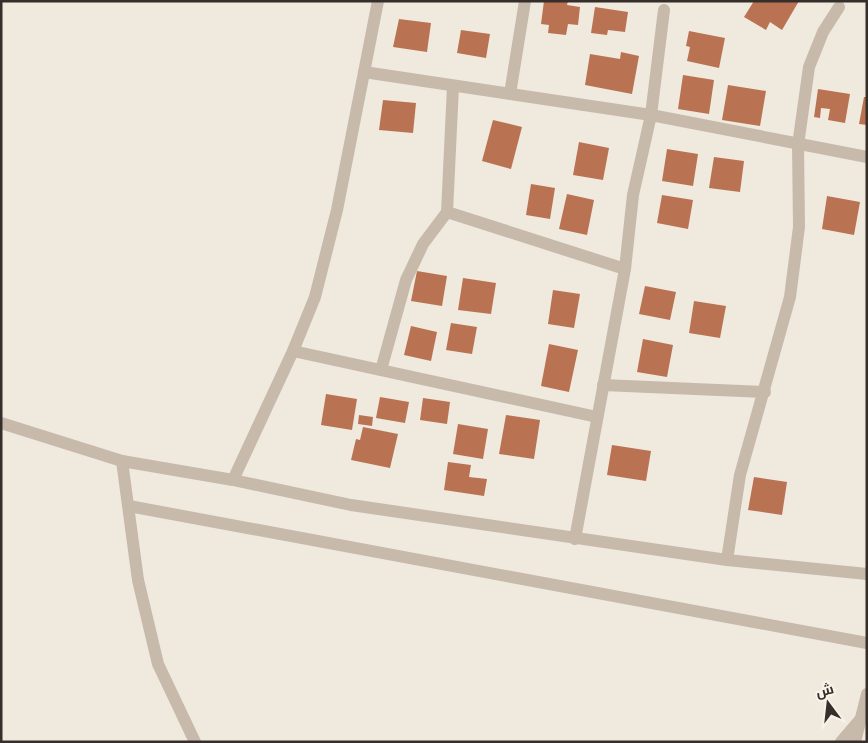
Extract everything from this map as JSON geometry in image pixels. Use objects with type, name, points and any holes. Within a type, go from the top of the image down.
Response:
[{"type":"street","points":[[233,480],[293,351],[315,297],[337,210],[378,1]]},
{"type":"street","points":[[510,94],[525,1]]},
{"type":"street","points":[[727,560],[740,475],[765,392],[790,297],[799,227],[798,145],[809,67],[823,32],[839,7]]},
{"type":"street","points":[[576,539],[625,269],[634,195],[651,115],[664,10]]},
{"type":"street","points":[[364,72],[651,115],[867,157]]},
{"type":"street","points":[[381,370],[406,280],[423,244],[447,212],[454,86]]},
{"type":"street","points":[[447,212],[625,269]]},
{"type":"street","points":[[293,351],[597,417]]},
{"type":"street","points":[[603,385],[765,392]]},
{"type":"street","points":[[1,423],[122,461],[233,480],[351,505],[727,560],[867,574]]},
{"type":"street","points":[[122,461],[138,580],[158,664],[195,742]]},
{"type":"street","points":[[129,506],[867,643]]},
{"type":"street","points":[[855,742],[867,694]]},
{"type":"street","points":[[841,742],[861,720]]},
{"type":"building","points":[[544,1],[568,1],[567,5],[580,7],[578,25],[568,24],[566,35],[548,33],[549,25],[541,24]]},
{"type":"building","points":[[754,1],[799,1],[782,30],[770,22],[766,30],[744,17]]},
{"type":"building","points":[[595,7],[628,12],[625,32],[608,30],[607,35],[591,33]]},
{"type":"building","points":[[399,19],[431,23],[427,52],[393,47]]},
{"type":"building","points":[[461,30],[490,34],[486,58],[457,53]]},
{"type":"building","points":[[689,31],[725,38],[719,68],[687,61],[690,47],[686,46]]},
{"type":"building","points":[[621,52],[639,56],[632,94],[585,85],[590,54],[620,59]]},
{"type":"building","points":[[683,75],[714,80],[709,114],[678,109]]},
{"type":"building","points":[[728,85],[766,91],[760,126],[722,120]]},
{"type":"building","points":[[818,89],[850,94],[845,123],[828,120],[830,109],[821,108],[820,118],[814,117]]},
{"type":"building","points":[[864,97],[867,97],[867,125],[859,124]]},
{"type":"building","points":[[383,100],[416,103],[413,133],[379,130]]},
{"type":"building","points":[[493,120],[522,127],[511,169],[482,161]]},
{"type":"building","points":[[579,142],[609,148],[603,180],[573,175]]},
{"type":"building","points":[[667,149],[698,154],[693,186],[662,181]]},
{"type":"building","points":[[714,157],[744,161],[740,192],[709,188]]},
{"type":"building","points":[[531,184],[555,188],[550,219],[526,215]]},
{"type":"building","points":[[567,194],[594,200],[587,235],[559,229]]},
{"type":"building","points":[[662,195],[693,200],[688,229],[657,223]]},
{"type":"building","points":[[827,196],[860,202],[854,235],[822,229]]},
{"type":"building","points":[[417,271],[447,276],[442,306],[411,301]]},
{"type":"building","points":[[463,278],[496,283],[491,314],[458,310]]},
{"type":"building","points":[[645,286],[676,292],[670,320],[639,314]]},
{"type":"building","points":[[553,290],[580,294],[574,328],[548,324]]},
{"type":"building","points":[[694,301],[726,306],[720,338],[689,333]]},
{"type":"building","points":[[451,323],[477,327],[472,354],[446,350]]},
{"type":"building","points":[[411,326],[437,332],[431,361],[404,355]]},
{"type":"building","points":[[643,339],[673,345],[667,377],[637,372]]},
{"type":"building","points":[[549,344],[578,350],[569,392],[541,386]]},
{"type":"building","points":[[326,394],[357,399],[352,430],[321,425]]},
{"type":"building","points":[[380,397],[409,402],[405,423],[376,418]]},
{"type":"building","points":[[423,398],[450,402],[447,424],[420,420]]},
{"type":"building","points":[[359,415],[373,417],[372,426],[358,424]]},
{"type":"building","points":[[506,415],[540,420],[534,459],[499,454]]},
{"type":"building","points":[[458,424],[488,429],[483,459],[453,454]]},
{"type":"building","points":[[363,427],[398,434],[390,468],[351,460],[356,439],[360,440]]},
{"type":"building","points":[[612,445],[651,451],[646,481],[607,475]]},
{"type":"building","points":[[448,462],[471,465],[469,477],[487,479],[484,496],[444,490]]},
{"type":"building","points":[[754,477],[787,482],[782,515],[748,510]]}]
